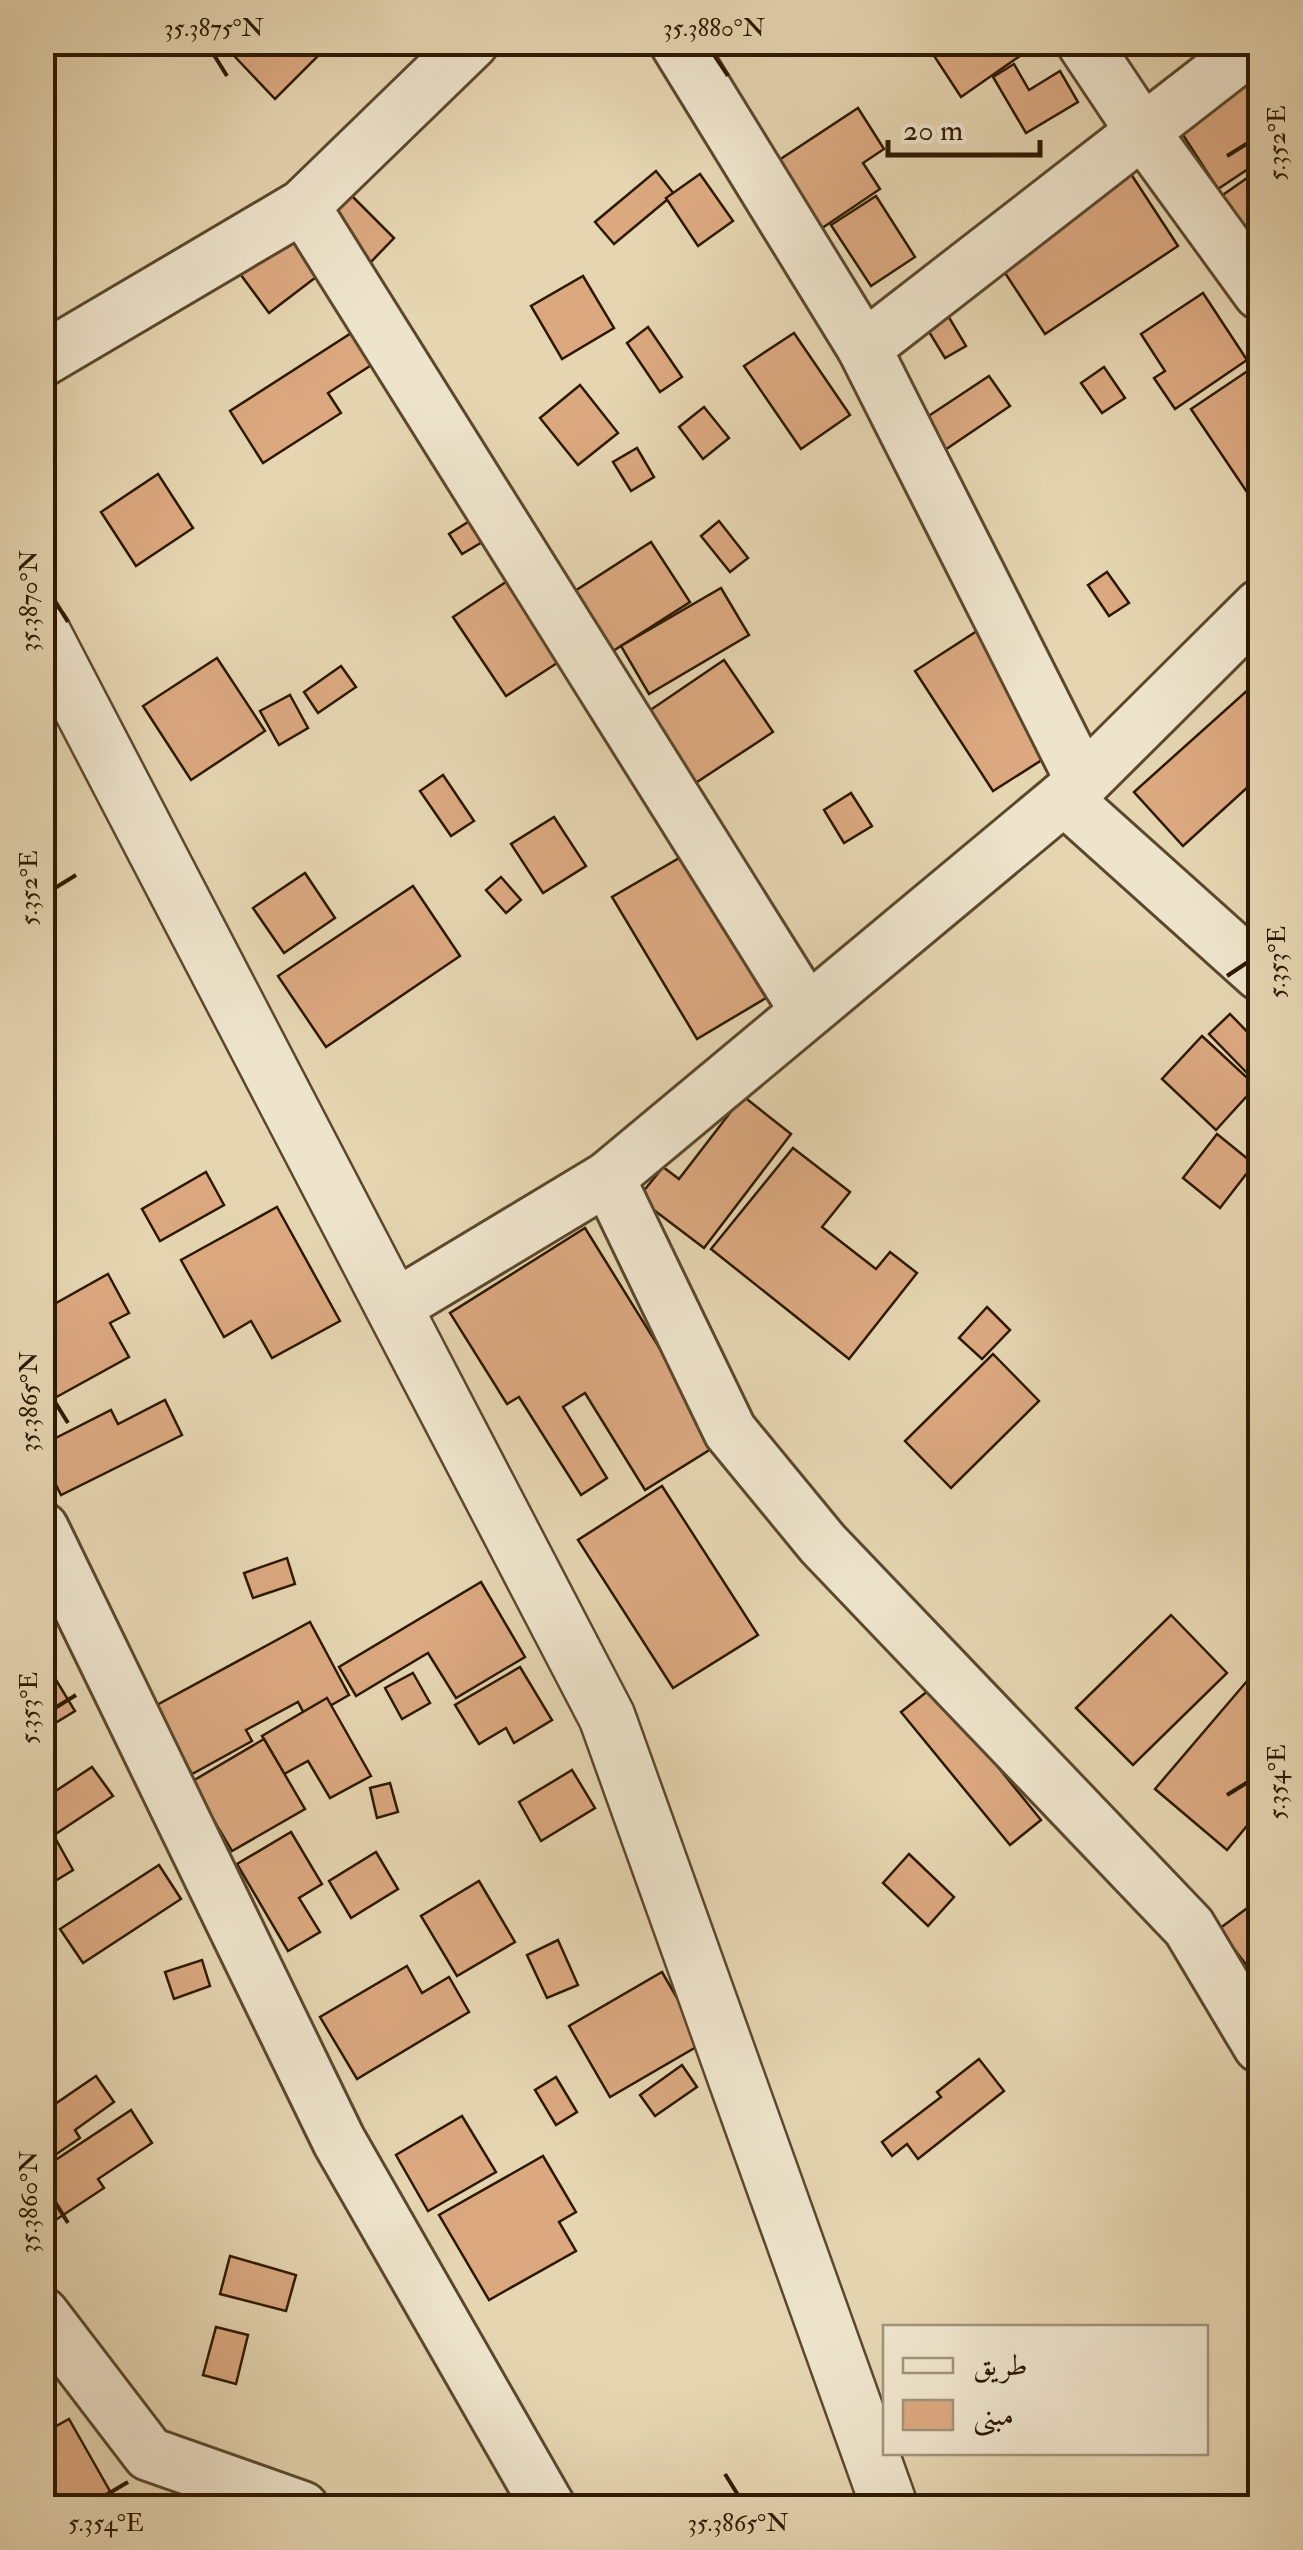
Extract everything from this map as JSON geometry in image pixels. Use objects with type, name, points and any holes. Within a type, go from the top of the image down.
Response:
[{"type":"street","points":[[42,360],[303,206],[472,42]]},
{"type":"street","points":[[676,42],[864,348],[1074,790],[1260,974]]},
{"type":"street","points":[[1083,42],[1142,132],[1260,294]]},
{"type":"street","points":[[864,348],[1258,42]]},
{"type":"street","points":[[303,206],[806,1011]]},
{"type":"street","points":[[394,1307],[608,1178],[1074,790],[1260,606]]},
{"type":"street","points":[[42,632],[607,1717],[890,2508]]},
{"type":"street","points":[[608,1178],[730,1431],[822,1544],[1189,1927],[1260,2046]]},
{"type":"street","points":[[42,1529],[339,2142],[548,2508]]},
{"type":"street","points":[[42,2314],[149,2454],[302,2508]]},
{"type":"building","points":[[221,42],[323,42],[327,47],[275,99]]},
{"type":"building","points":[[925,42],[1040,42],[961,97]]},
{"type":"building","points":[[1014,64],[1029,90],[1060,71],[1078,102],[1026,133],[993,77]]},
{"type":"building","points":[[1260,64],[1260,161],[1218,189],[1174,121]]},
{"type":"building","points":[[858,108],[884,149],[863,163],[880,189],[803,241],[758,174]]},
{"type":"building","points":[[1260,169],[1260,255],[1217,199]]},
{"type":"building","points":[[656,171],[674,194],[614,244],[595,222]]},
{"type":"building","points":[[1129,171],[1178,246],[1045,334],[996,259]]},
{"type":"building","points":[[700,174],[733,221],[698,246],[666,198]]},
{"type":"building","points":[[336,180],[394,238],[369,264],[310,206]]},
{"type":"building","points":[[876,196],[915,257],[871,286],[831,225]]},
{"type":"building","points":[[289,226],[324,271],[269,313],[235,267]]},
{"type":"building","points":[[583,276],[614,328],[562,359],[531,306]]},
{"type":"building","points":[[1203,293],[1247,360],[1175,409],[1154,378],[1165,371],[1141,334]]},
{"type":"building","points":[[944,309],[966,346],[945,358],[923,322]]},
{"type":"building","points":[[370,321],[390,353],[328,393],[341,413],[263,463],[230,411]]},
{"type":"building","points":[[648,327],[682,377],[660,392],[627,343]]},
{"type":"building","points":[[794,333],[850,415],[801,449],[744,366]]},
{"type":"building","points":[[1258,364],[1260,492],[1251,498],[1191,409]]},
{"type":"building","points":[[1104,367],[1125,398],[1102,413],[1081,383]]},
{"type":"building","points":[[989,376],[1010,406],[936,456],[915,425]]},
{"type":"building","points":[[580,385],[618,433],[578,465],[540,418]]},
{"type":"building","points":[[704,407],[729,438],[703,459],[679,427]]},
{"type":"building","points":[[637,448],[654,477],[631,491],[613,462]]},
{"type":"building","points":[[158,474],[193,528],[136,566],[101,512]]},
{"type":"building","points":[[476,517],[489,538],[462,554],[449,534]]},
{"type":"building","points":[[719,521],[748,558],[730,572],[701,536]]},
{"type":"building","points":[[651,542],[690,602],[613,651],[575,591]]},
{"type":"building","points":[[1107,572],[1129,603],[1109,616],[1088,585]]},
{"type":"building","points":[[512,578],[565,658],[506,696],[453,617]]},
{"type":"building","points":[[721,588],[749,635],[649,694],[621,646]]},
{"type":"building","points":[[977,631],[1056,751],[993,791],[915,671]]},
{"type":"building","points":[[217,658],[265,731],[191,780],[143,706]]},
{"type":"building","points":[[724,660],[773,732],[694,784],[646,713]]},
{"type":"building","points":[[341,666],[356,687],[318,713],[304,692]]},
{"type":"building","points":[[1260,679],[1260,776],[1183,846],[1134,792]]},
{"type":"building","points":[[290,695],[308,728],[279,745],[260,711]]},
{"type":"building","points":[[443,775],[474,821],[451,836],[420,791]]},
{"type":"building","points":[[851,793],[872,826],[844,843],[824,810]]},
{"type":"building","points":[[554,817],[586,866],[543,893],[511,844]]},
{"type":"building","points":[[681,857],[766,998],[697,1039],[612,897]]},
{"type":"building","points":[[305,873],[335,918],[284,953],[253,908]]},
{"type":"building","points":[[501,877],[521,900],[506,913],[486,890]]},
{"type":"building","points":[[413,886],[460,956],[326,1047],[278,976]]},
{"type":"building","points":[[1230,1014],[1260,1045],[1260,1064],[1249,1075],[1209,1034]]},
{"type":"building","points":[[1202,1036],[1256,1086],[1216,1130],[1162,1079]]},
{"type":"building","points":[[743,1096],[791,1134],[704,1248],[638,1198],[663,1167],[679,1179]]},
{"type":"building","points":[[1217,1134],[1254,1164],[1220,1208],[1183,1178]]},
{"type":"building","points":[[793,1148],[850,1192],[822,1227],[876,1269],[890,1252],[917,1273],[849,1359],[711,1249]]},
{"type":"building","points":[[206,1172],[224,1205],[160,1241],[142,1209]]},
{"type":"building","points":[[277,1207],[340,1321],[272,1358],[251,1321],[224,1337],[181,1260]]},
{"type":"building","points":[[585,1228],[719,1444],[645,1490],[585,1393],[563,1407],[607,1478],[581,1495],[519,1397],[507,1404],[450,1313]]},
{"type":"building","points":[[108,1274],[129,1313],[110,1323],[129,1357],[42,1405],[42,1311]]},
{"type":"building","points":[[987,1307],[1010,1330],[982,1359],[959,1338]]},
{"type":"building","points":[[993,1354],[1039,1401],[951,1488],[905,1441]]},
{"type":"building","points":[[165,1400],[182,1435],[61,1495],[42,1457],[42,1445],[111,1410],[118,1424]]},
{"type":"building","points":[[662,1486],[758,1635],[673,1688],[578,1540]]},
{"type":"building","points":[[287,1558],[295,1584],[253,1598],[244,1573]]},
{"type":"building","points":[[481,1582],[525,1657],[456,1698],[428,1653],[356,1696],[339,1667]]},
{"type":"building","points":[[1171,1615],[1227,1673],[1133,1765],[1076,1708]]},
{"type":"building","points":[[310,1622],[349,1695],[307,1719],[298,1702],[246,1730],[252,1741],[192,1774],[155,1706]]},
{"type":"building","points":[[45,1662],[75,1711],[42,1731],[42,1663]]},
{"type":"building","points":[[520,1667],[552,1720],[514,1743],[506,1728],[479,1744],[455,1705]]},
{"type":"building","points":[[1259,1667],[1260,1810],[1227,1850],[1155,1789]]},
{"type":"building","points":[[413,1673],[430,1703],[402,1719],[385,1688]]},
{"type":"building","points":[[933,1687],[1041,1820],[1010,1845],[901,1712]]},
{"type":"building","points":[[327,1698],[371,1776],[330,1798],[308,1761],[284,1774],[262,1736]]},
{"type":"building","points":[[264,1739],[305,1809],[232,1851],[191,1782]]},
{"type":"building","points":[[92,1767],[113,1796],[54,1835],[42,1819],[42,1800]]},
{"type":"building","points":[[572,1770],[595,1808],[541,1841],[519,1802]]},
{"type":"building","points":[[390,1783],[398,1812],[377,1818],[370,1788]]},
{"type":"building","points":[[291,1832],[322,1884],[299,1898],[320,1932],[288,1951],[237,1864]]},
{"type":"building","points":[[54,1836],[73,1870],[42,1889],[42,1843]]},
{"type":"building","points":[[376,1852],[398,1889],[351,1918],[329,1881]]},
{"type":"building","points":[[909,1854],[954,1897],[928,1926],[883,1883]]},
{"type":"building","points":[[159,1865],[181,1899],[83,1963],[60,1929]]},
{"type":"building","points":[[479,1881],[515,1942],[457,1976],[421,1916]]},
{"type":"building","points":[[1254,1903],[1260,1912],[1260,1983],[1219,1929]]},
{"type":"building","points":[[558,1940],[578,1985],[547,1998],[527,1955]]},
{"type":"building","points":[[202,1960],[210,1986],[174,1999],[165,1972]]},
{"type":"building","points":[[407,1966],[422,1993],[449,1977],[469,2012],[357,2079],[320,2017]]},
{"type":"building","points":[[662,1972],[703,2043],[610,2097],[569,2026]]},
{"type":"building","points":[[42,2034],[55,2055],[42,2063]]},
{"type":"building","points":[[979,2059],[1004,2091],[918,2159],[907,2144],[892,2156],[882,2142],[941,2097],[937,2092]]},
{"type":"building","points":[[682,2065],[697,2087],[655,2116],[640,2095]]},
{"type":"building","points":[[96,2076],[114,2102],[75,2130],[80,2138],[42,2164],[42,2113]]},
{"type":"building","points":[[556,2077],[577,2112],[556,2125],[535,2090]]},
{"type":"building","points":[[131,2110],[152,2143],[98,2179],[104,2188],[42,2229],[42,2169]]},
{"type":"building","points":[[462,2116],[496,2172],[428,2211],[396,2155]]},
{"type":"building","points":[[543,2156],[576,2212],[559,2222],[576,2251],[489,2300],[439,2215]]},
{"type":"building","points":[[230,2256],[296,2275],[286,2311],[220,2294]]},
{"type":"building","points":[[216,2327],[248,2335],[236,2384],[203,2375]]},
{"type":"building","points":[[69,2419],[118,2508],[42,2508],[42,2434]]}]
